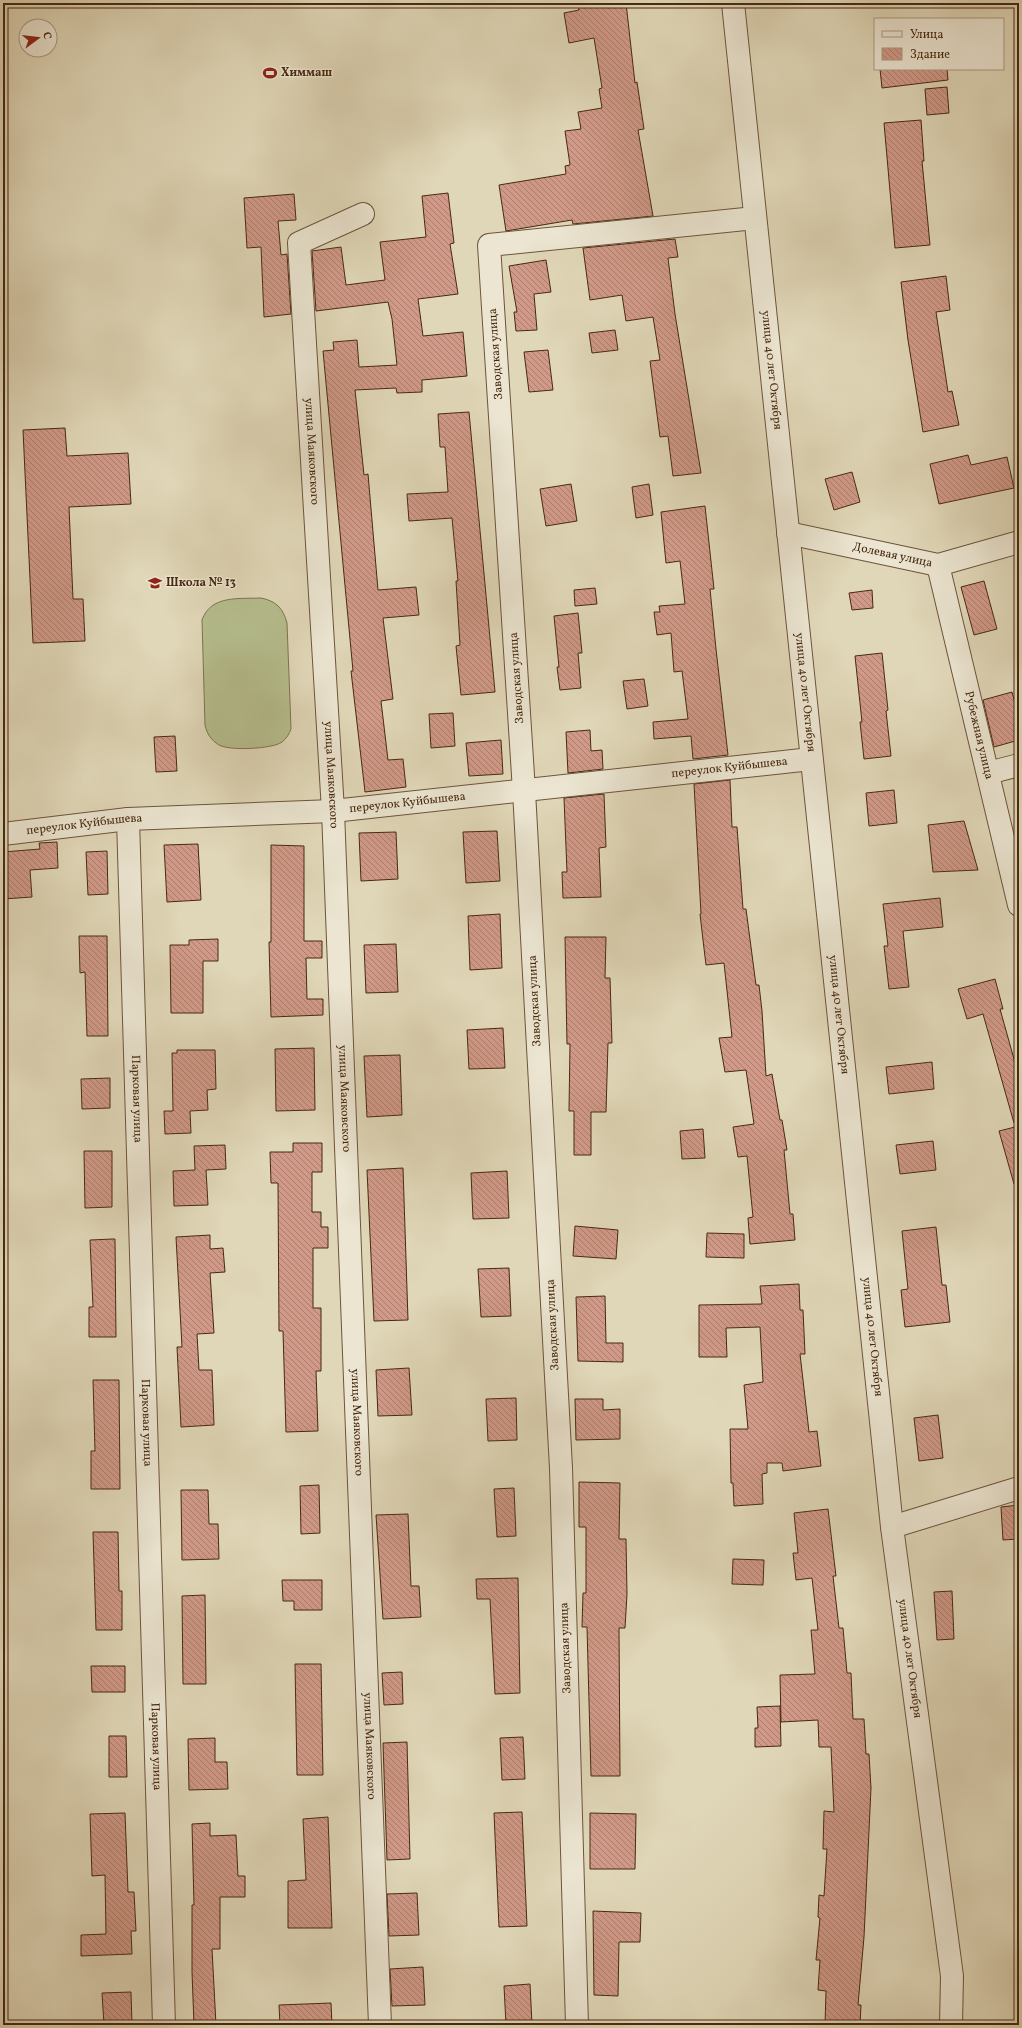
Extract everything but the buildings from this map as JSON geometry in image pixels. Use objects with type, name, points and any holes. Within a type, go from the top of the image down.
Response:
[{"type":"street","name":"улица 40 лет Октября","points":[[733,3],[892,1527],[952,1976],[951,2025]]},
{"type":"street","name":"улица Маяковского","points":[[363,214],[299,243],[333,811],[380,2025]]},
{"type":"street","name":"Заводская улица","points":[[577,2025],[561,1468],[524,791],[489,245],[755,218]]},
{"type":"street","name":"Долевая улица","points":[[788,533],[938,565],[1019,542]]},
{"type":"street","name":"Рубежная улица","points":[[938,565],[1019,906]]},
{"type":"street","name":"переулок Куйбышева","points":[[3,834],[128,820],[333,811],[811,759]]},
{"type":"street","points":[[988,773],[1019,765]]},
{"type":"street","name":"Парковая улица","points":[[128,820],[164,2025]]},
{"type":"street","points":[[892,1527],[1019,1488]]},
{"type":"green space","points":[[261,598],[275,603],[281,609],[287,623],[291,729],[289,734],[282,742],[270,746],[241,749],[224,747],[212,739],[208,734],[205,725],[202,620],[206,612],[219,602],[235,599]]},
{"type":"place","name":"Химмаш","points":[[270,73]]},
{"type":"place","name":"Школа № 13","points":[[155,583]]}]
